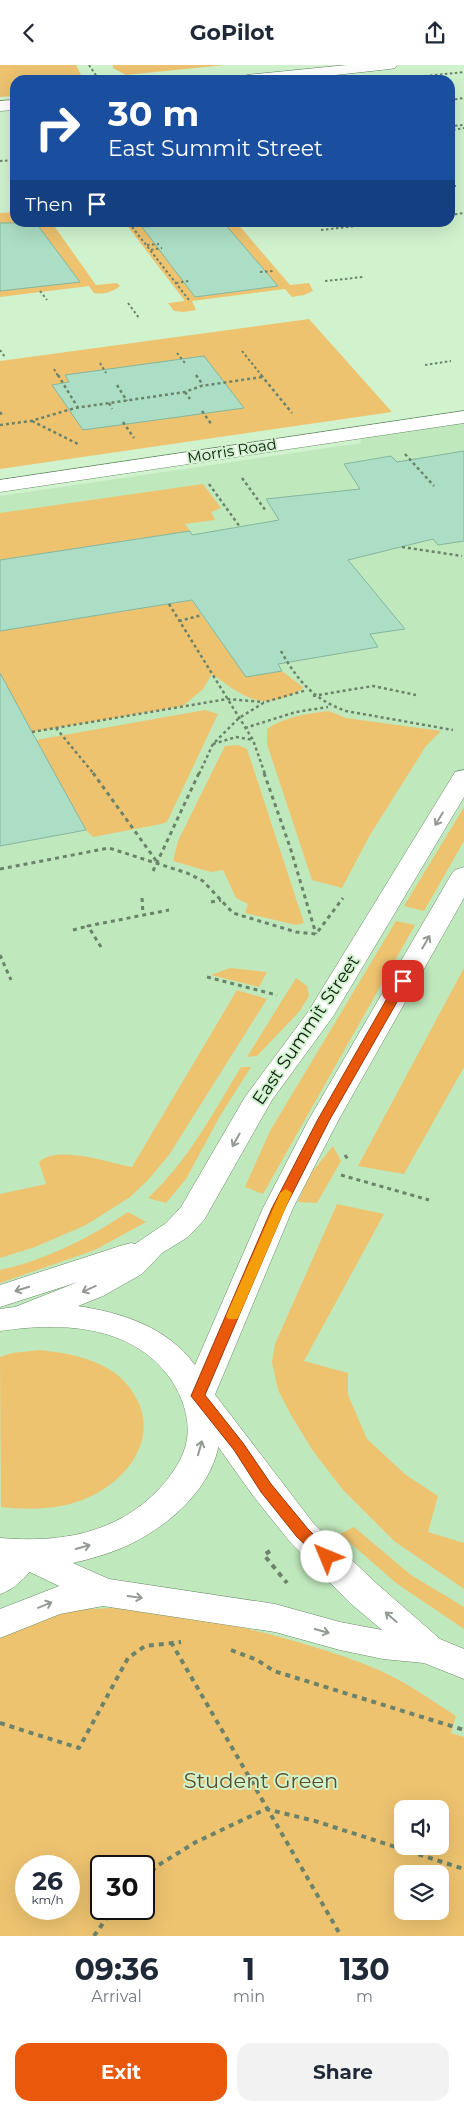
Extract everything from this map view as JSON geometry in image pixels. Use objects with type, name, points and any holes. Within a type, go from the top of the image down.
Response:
[{"type":"main road","points":[[295,75],[390,65]]},
{"type":"main road","name":"Morris Road","points":[[0,486],[464,417]]},
{"type":"main road","name":"East Summit Street","points":[[0,1296],[151,1246],[177,1230],[194,1213],[259,1097],[320,1015],[464,777]]},
{"type":"main road","points":[[13,1553],[79,1549],[128,1532],[167,1505],[194,1470],[204,1433],[198,1396],[274,1217],[323,1121],[464,875]]},
{"type":"main road","name":"East Summit Street","points":[[8,1315],[92,1288],[132,1267],[151,1246]]},
{"type":"main road","points":[[8,1315],[63,1314],[99,1320],[133,1331],[161,1349],[183,1370],[198,1396],[302,1533],[363,1593],[428,1649]]},
{"type":"main road","points":[[0,1580],[13,1553]]},
{"type":"main road","points":[[13,1553],[103,1592],[275,1618],[366,1642],[428,1649],[464,1664]]},
{"type":"main road","points":[[0,1624],[55,1601],[103,1592]]},
{"type":"path","points":[[432,75],[464,72]]},
{"type":"path","points":[[132,227],[189,299]]},
{"type":"path","points":[[321,230],[348,227]]},
{"type":"path","points":[[146,245],[159,243]]},
{"type":"path","points":[[151,250],[162,248]]},
{"type":"path","points":[[260,272],[274,271]]},
{"type":"path","points":[[325,281],[364,277]]},
{"type":"path","points":[[176,283],[189,281]]},
{"type":"path","points":[[40,291],[47,300]]},
{"type":"path","points":[[128,303],[139,317]]},
{"type":"path","points":[[0,350],[5,357]]},
{"type":"path","points":[[242,351],[296,419]]},
{"type":"path","points":[[177,353],[185,363]]},
{"type":"path","points":[[425,365],[451,361]]},
{"type":"path","points":[[100,363],[106,373]]},
{"type":"path","points":[[54,369],[78,408]]},
{"type":"path","points":[[196,375],[203,385]]},
{"type":"path","points":[[0,425],[31,421],[78,408],[185,393],[203,385],[262,377]]},
{"type":"path","points":[[117,385],[127,401]]},
{"type":"path","points":[[185,393],[190,399]]},
{"type":"path","points":[[110,403],[112,409]]},
{"type":"path","points":[[31,421],[84,447]]},
{"type":"path","points":[[401,450],[434,486]]},
{"type":"path","points":[[190,458],[240,527]]},
{"type":"path","points":[[240,475],[266,511]]},
{"type":"path","points":[[402,547],[462,556]]},
{"type":"path","points":[[169,604],[253,741],[290,847],[316,935]]},
{"type":"path","points":[[179,621],[202,615]]},
{"type":"path","points":[[281,651],[288,665],[312,696],[329,707]]},
{"type":"path","points":[[312,696],[373,686],[416,695]]},
{"type":"path","points":[[154,871],[213,744],[239,718],[265,702],[307,690]]},
{"type":"path","points":[[32,732],[227,699],[265,702]]},
{"type":"path","points":[[245,727],[309,708],[329,707],[453,730]]},
{"type":"path","points":[[56,728],[104,786],[158,863]]},
{"type":"path","points":[[213,744],[236,737],[253,741]]},
{"type":"path","points":[[0,869],[109,848],[158,863],[203,881],[233,913],[296,932],[316,935]]},
{"type":"path","points":[[142,898],[143,914]]},
{"type":"path","points":[[316,935],[343,899]]},
{"type":"path","points":[[211,902],[221,900]]},
{"type":"path","points":[[73,930],[169,910]]},
{"type":"path","points":[[88,926],[101,947]]},
{"type":"path","points":[[0,955],[11,980]]},
{"type":"path","points":[[207,977],[278,995]]},
{"type":"path","points":[[342,1175],[429,1201]]},
{"type":"path","points":[[268,1544],[273,1550],[264,1555],[288,1584],[285,1591]]},
{"type":"path","points":[[171,1642],[341,1936]]},
{"type":"path","points":[[0,1723],[80,1747],[128,1658],[135,1650],[152,1644],[184,1642]]},
{"type":"path","points":[[229,1650],[257,1660],[274,1671],[464,1730]]},
{"type":"path","points":[[155,1868],[196,1842],[266,1809],[316,1821],[464,1869]]},
{"type":"path","points":[[94,1936],[105,1920]]},
{"type":"shaded area","points":[[464,417],[464,1936],[0,1936],[0,496],[361,443],[359,432]]},
{"type":"green space","points":[[0,65],[76,65],[81,75],[10,75],[10,96],[0,97]]},
{"type":"green space","points":[[113,65],[225,65],[126,75],[113,68]]},
{"type":"green space","points":[[10,212],[10,227],[55,227],[96,285],[117,283],[120,286],[101,294],[94,293],[89,286],[0,297],[0,213]]},
{"type":"green space","points":[[128,227],[240,227],[290,285],[309,283],[313,291],[292,297],[285,289],[192,301],[196,310],[184,312],[174,311],[168,303],[185,301]]},
{"type":"green space","points":[[309,319],[392,412],[0,469],[0,361]]},
{"type":"green space","points":[[203,484],[221,508],[211,512],[215,520],[185,524],[190,531],[0,560],[0,513]]},
{"type":"green space","points":[[191,600],[246,677],[282,671],[304,688],[277,700],[256,700],[236,691],[212,674],[203,689],[183,706],[32,732],[0,673],[0,631]]},
{"type":"green space","points":[[205,710],[218,714],[167,822],[93,837],[86,830],[36,740]]},
{"type":"green space","points":[[329,711],[346,718],[441,731],[426,746],[370,835],[342,888],[312,880],[267,744],[267,729],[274,725],[297,716]]},
{"type":"green space","points":[[238,745],[247,749],[304,923],[296,925],[245,913],[248,904],[236,898],[223,870],[211,872],[173,861],[178,841],[225,746]]},
{"type":"green space","points":[[464,807],[464,841],[424,911],[404,906]]},
{"type":"green space","points":[[396,921],[415,925],[263,1194],[245,1187],[270,1131]]},
{"type":"green space","points":[[230,968],[267,972],[259,987],[211,975]]},
{"type":"green space","points":[[464,968],[464,1067],[404,1174],[358,1166]]},
{"type":"green space","points":[[296,978],[307,986],[309,996],[299,1012],[257,1056],[247,1057]]},
{"type":"green space","points":[[237,990],[267,999],[169,1155],[148,1180],[130,1197],[86,1225],[35,1247],[0,1258],[0,1194],[46,1184],[39,1162],[47,1157],[58,1155],[84,1156],[132,1167]]},
{"type":"green space","points":[[241,1067],[251,1067],[220,1116],[186,1179],[166,1203],[148,1198],[188,1152]]},
{"type":"green space","points":[[333,1146],[341,1161],[317,1203],[298,1202],[309,1176]]},
{"type":"green space","points":[[337,1204],[384,1214],[304,1361],[348,1373],[348,1395],[367,1439],[406,1475],[438,1496],[428,1532],[464,1543],[464,1589],[394,1541],[343,1490],[313,1451],[278,1390],[272,1362],[275,1344]]},
{"type":"green space","points":[[128,1212],[146,1222],[95,1250],[0,1283],[0,1270],[17,1266],[67,1247],[98,1231]]},
{"type":"green space","points":[[40,1350],[86,1359],[104,1366],[119,1376],[135,1396],[142,1412],[144,1427],[141,1442],[135,1456],[115,1481],[87,1498],[56,1507],[23,1509],[1,1507],[0,1357],[12,1353]]},
{"type":"green space","points":[[354,1527],[411,1575],[464,1607],[464,1629],[396,1583],[340,1534]]},
{"type":"green space","name":"Student Green","points":[[112,1608],[193,1617],[272,1635],[360,1663],[395,1678],[456,1716],[451,1733],[464,1737],[464,1936],[0,1936],[0,1632],[70,1610]]},
{"type":"building","points":[[0,223],[10,223],[10,227],[39,227],[80,282],[0,291]]},
{"type":"building","points":[[142,227],[227,227],[278,286],[195,297]]},
{"type":"building","points":[[204,356],[244,408],[83,430],[52,385],[69,382],[65,375]]},
{"type":"building","points":[[464,451],[464,541],[438,545],[433,539],[348,560],[405,629],[370,634],[378,647],[278,664],[282,671],[246,677],[192,600],[0,631],[0,560],[190,531],[192,535],[279,520],[266,499],[360,489],[344,464],[391,456],[397,462]]},
{"type":"building","points":[[0,673],[32,732],[86,830],[0,846]]},
{"type":"slow traffic","points":[[232,1316],[286,1193]]},
{"type":"route","points":[[327,1557],[302,1533],[198,1396],[278,1208],[323,1121],[403,981]]}]
